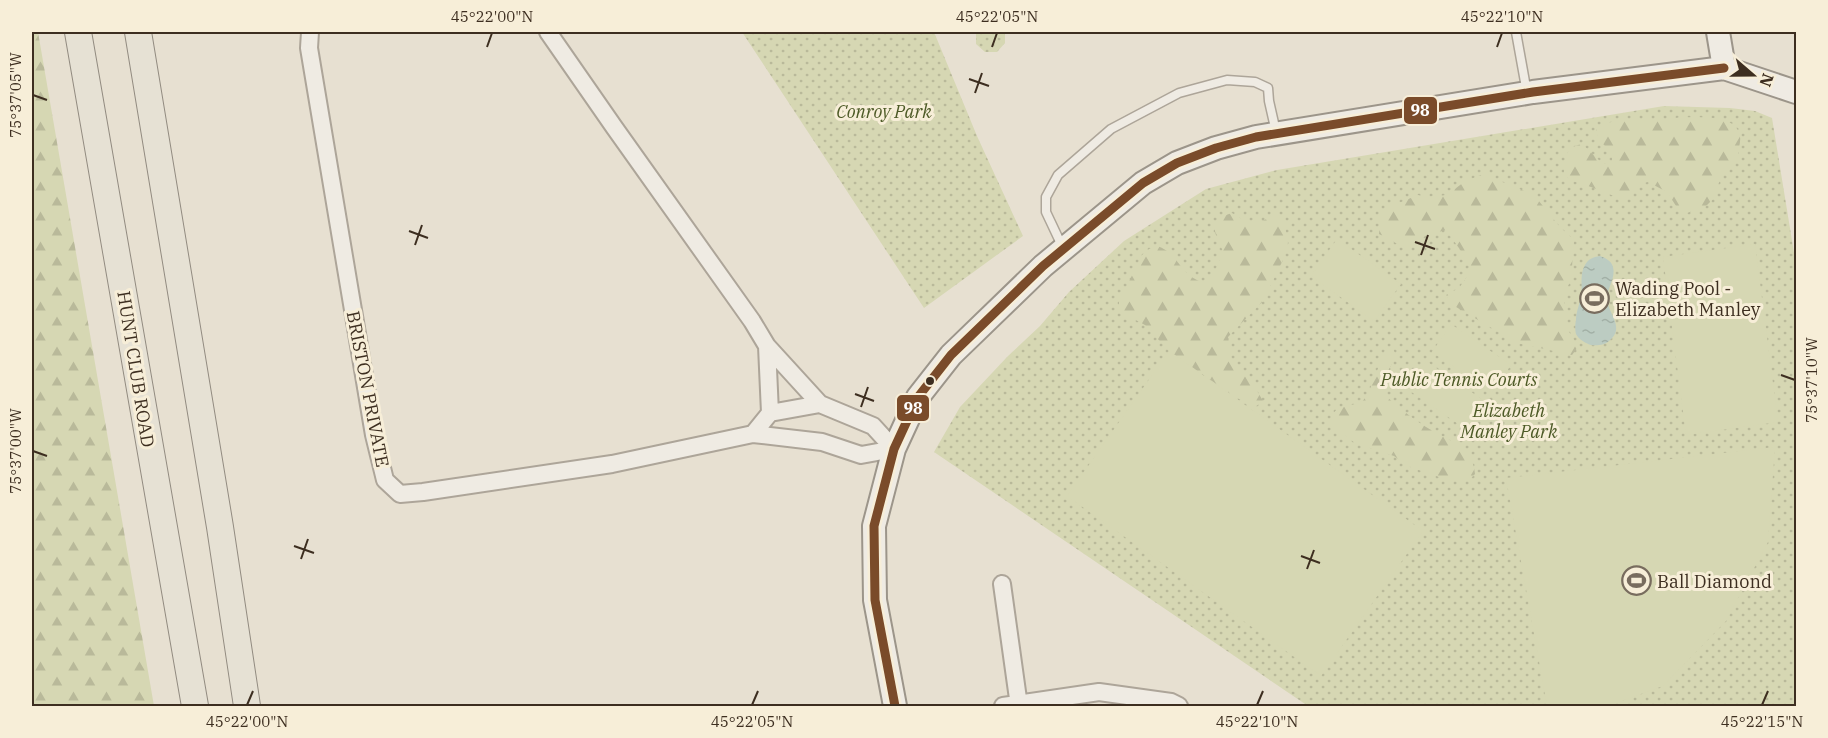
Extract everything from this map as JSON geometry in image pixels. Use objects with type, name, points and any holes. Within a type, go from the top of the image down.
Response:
[{"type":"main road","name":"HUNT CLUB ROAD","points":[[78,32],[195,706]]},
{"type":"main road","points":[[138,32],[220,527],[247,706]]},
{"type":"street","name":"BRISTON PRIVATE","points":[[310,32],[309,48],[374,435],[386,480],[400,494],[612,464],[753,434],[822,442],[861,455],[894,449]]},
{"type":"street","points":[[548,32],[752,321],[767,346],[820,404],[873,426],[894,449]]},
{"type":"street","points":[[1718,32],[1724,68]]},
{"type":"street","points":[[892,706],[875,600],[874,526],[894,449],[918,397],[951,355],[1063,249],[1143,183],[1177,163],[1216,148],[1276,133],[1527,93],[1724,68],[1797,92]]},
{"type":"street","points":[[767,346],[770,413]]},
{"type":"street","points":[[753,434],[770,413],[820,404]]},
{"type":"street","points":[[1002,584],[1015,706],[1100,692],[1171,702],[1179,706]]},
{"type":"lane","points":[[1516,32],[1527,93]]},
{"type":"lane","points":[[1063,249],[1046,212],[1046,196],[1058,175],[1111,129],[1179,93],[1227,80],[1255,82],[1268,88],[1276,133]]},
{"type":"green space","points":[[32,32],[38,32],[154,706],[32,706]]},
{"type":"green space","name":"Conroy Park","points":[[742,32],[934,32],[977,136],[1023,236],[924,308]]},
{"type":"green space","points":[[976,32],[1005,32],[1005,43],[997,52],[985,52],[976,44]]},
{"type":"green space","name":"Elizabeth Manley Park","points":[[1664,106],[1730,108],[1755,111],[1772,118],[1796,265],[1796,706],[1308,706],[934,452],[960,407],[1040,326],[1069,292],[1124,241],[1206,189],[1277,170]]},
{"type":"green space","points":[[1682,117],[1716,118],[1725,120],[1738,129],[1740,141],[1738,156],[1724,169],[1713,199],[1706,206],[1687,213],[1678,209],[1667,192],[1648,182],[1638,184],[1625,200],[1569,180],[1564,172],[1569,151],[1582,144],[1603,164],[1612,162],[1612,153],[1598,139],[1596,129],[1613,121],[1663,120]]},
{"type":"green space","points":[[1483,174],[1534,195],[1560,227],[1574,240],[1571,280],[1564,301],[1568,330],[1578,347],[1572,355],[1517,343],[1451,304],[1446,295],[1459,288],[1471,271],[1469,262],[1446,230],[1427,235],[1405,248],[1379,234],[1382,210],[1418,195],[1427,197],[1447,195],[1464,182]]},
{"type":"green space","points":[[1232,213],[1253,223],[1275,215],[1284,221],[1288,243],[1282,262],[1263,301],[1228,337],[1232,363],[1253,384],[1263,401],[1255,407],[1235,397],[1169,351],[1145,325],[1119,311],[1119,302],[1142,255],[1149,249],[1158,246],[1164,249],[1190,275],[1203,283],[1207,280],[1216,269],[1223,251],[1215,233],[1216,224],[1224,216]]},
{"type":"green space","points":[[1337,239],[1401,284],[1374,321],[1311,276]]},
{"type":"green space","points":[[1755,244],[1778,422],[1686,435],[1663,257]]},
{"type":"green space","points":[[1451,324],[1511,365],[1492,393],[1432,352]]},
{"type":"green space","points":[[1392,347],[1396,355],[1381,391],[1414,419],[1464,450],[1473,464],[1475,474],[1468,481],[1448,480],[1410,467],[1394,456],[1355,443],[1332,426],[1331,416],[1337,409],[1362,402],[1368,394],[1386,348]]},
{"type":"green space","points":[[1169,351],[1423,531],[1321,676],[1067,496]]},
{"type":"green space","points":[[1426,361],[1486,402],[1467,430],[1407,389]]},
{"type":"green space","name":"Ball Diamond","points":[[1775,447],[1768,542],[1726,621],[1663,686],[1608,706],[1547,706],[1506,478]]},
{"type":"water","name":"Wading Pool - Elizabeth Manley","points":[[1600,256],[1609,261],[1613,267],[1607,299],[1616,331],[1607,342],[1593,345],[1577,336],[1575,323],[1581,298],[1583,269],[1589,260]]},
{"type":"transit line","name":"98","points":[[895,706],[875,600],[874,526],[894,449],[918,397],[951,355],[1043,266],[1143,183],[1177,163],[1216,148],[1256,137],[1533,92],[1724,68]]},
{"type":"place","name":"Wading Pool - Elizabeth Manley","points":[[1594,298]]},
{"type":"place","name":"Ball Diamond","points":[[1636,581]]},
{"type":"park label","name":"Public Tennis Courts","points":[[1459,379]]}]
